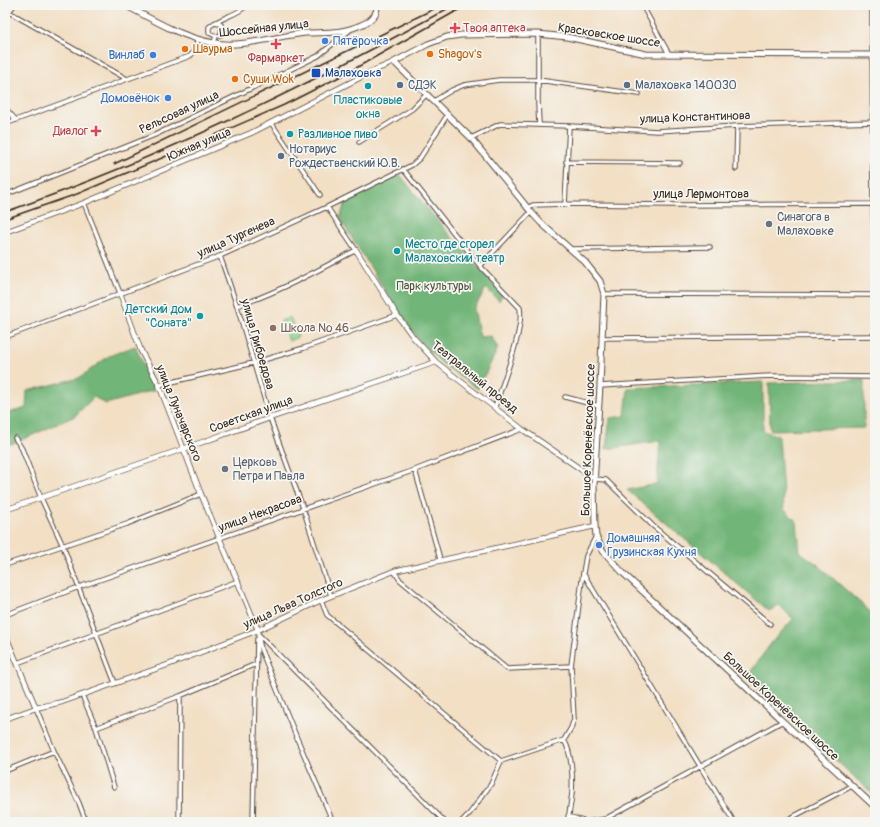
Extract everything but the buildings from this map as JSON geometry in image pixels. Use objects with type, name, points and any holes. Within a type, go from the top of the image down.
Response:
[{"type":"main road","name":"Шоссейная улица","points":[[125,5],[165,27],[214,43],[247,42],[302,34],[341,31],[352,28],[372,18],[376,13],[377,5]]},
{"type":"main road","name":"Красковское шоссе","points":[[394,62],[428,44],[447,37],[461,35],[538,34],[567,37],[646,54],[874,56]]},
{"type":"main road","name":"Большое Коренёвское шоссе","points":[[394,62],[471,138],[529,210],[585,262],[600,281],[604,294],[595,526],[596,536],[607,556],[624,574],[875,807]]},
{"type":"street","points":[[5,17],[14,5]]},
{"type":"street","points":[[214,23],[222,26],[221,35],[210,35],[208,31],[209,27],[214,23],[243,9],[247,5]]},
{"type":"street","points":[[642,5],[668,54]]},
{"type":"street","points":[[872,5],[874,56],[875,267]]},
{"type":"street","points":[[8,12],[128,79]]},
{"type":"street","name":"Рельсовая улица","points":[[5,195],[155,135],[233,98],[318,56],[352,28]]},
{"type":"street","points":[[538,34],[539,125]]},
{"type":"street","points":[[214,43],[216,36]]},
{"type":"street","points":[[5,124],[190,56],[193,53],[198,39]]},
{"type":"street","name":"Южная улица","points":[[5,232],[84,203],[272,124],[373,71],[394,62]]},
{"type":"street","points":[[434,102],[452,90],[464,85],[499,80],[538,80],[639,94]]},
{"type":"street","points":[[359,142],[412,109],[427,94]]},
{"type":"street","points":[[5,108],[16,120]]},
{"type":"street","name":"улица Тургенева","points":[[5,337],[220,256],[327,207],[412,165],[420,158],[448,114]]},
{"type":"street","name":"улица Константинова","points":[[471,138],[500,124],[657,131],[737,126],[874,122]]},
{"type":"street","points":[[272,124],[320,195]]},
{"type":"street","points":[[565,204],[569,126]]},
{"type":"street","points":[[736,169],[737,126]]},
{"type":"street","points":[[566,162],[680,163]]},
{"type":"street","points":[[403,169],[480,266],[520,308],[521,314],[516,341],[495,407]]},
{"type":"street","name":"улица Луначарского","points":[[84,203],[120,293],[141,351],[159,385],[201,494],[221,538],[258,632]]},
{"type":"street","name":"улица Лермонтова","points":[[529,210],[533,205],[565,204],[874,204]]},
{"type":"street","name":"Театральный проезд","points":[[327,207],[397,315],[414,338],[436,362],[522,429],[596,479]]},
{"type":"street","points":[[480,266],[529,210]]},
{"type":"street","points":[[570,248],[710,247]]},
{"type":"street","points":[[237,306],[257,300],[306,277],[356,250]]},
{"type":"street","name":"улица Грибоедова","points":[[220,256],[237,306],[270,418],[303,508],[332,596]]},
{"type":"street","points":[[604,294],[875,295]]},
{"type":"street","points":[[159,385],[253,363],[304,348],[397,315]]},
{"type":"street","points":[[603,338],[875,336]]},
{"type":"street","name":"Советская улица","points":[[5,510],[436,362]]},
{"type":"street","points":[[600,386],[771,376],[875,377]]},
{"type":"street","points":[[565,397],[599,406]]},
{"type":"street","name":"улица Некрасова","points":[[5,615],[79,587],[415,470],[522,429]]},
{"type":"street","points":[[16,438],[63,546],[95,634],[115,683]]},
{"type":"street","points":[[415,470],[440,559]]},
{"type":"street","points":[[596,479],[606,480],[653,526],[770,624]]},
{"type":"street","points":[[5,565],[127,524],[201,494]]},
{"type":"street","name":"улица Льва Толстого","points":[[5,719],[36,708],[62,702],[258,632],[321,600],[394,571],[440,559],[595,526]]},
{"type":"street","points":[[500,761],[564,740],[571,728],[574,719],[571,666],[583,573],[586,556],[596,536]]},
{"type":"street","points":[[394,571],[400,580],[507,669],[571,666]]},
{"type":"street","points":[[583,573],[734,822]]},
{"type":"street","points":[[17,663],[238,581]]},
{"type":"street","points":[[321,600],[327,615],[500,761]]},
{"type":"street","points":[[253,822],[258,632]]},
{"type":"street","points":[[258,632],[261,650],[333,822]]},
{"type":"street","points":[[258,632],[445,822]]},
{"type":"street","points":[[5,634],[54,751],[79,803],[86,822]]},
{"type":"street","points":[[96,728],[180,696],[256,664]]},
{"type":"street","points":[[82,695],[96,728],[114,787]]},
{"type":"street","points":[[179,822],[180,696]]},
{"type":"street","points":[[568,816],[586,822],[605,819],[783,721]]},
{"type":"street","points":[[564,740],[568,746],[572,774],[572,794],[568,822]]},
{"type":"street","points":[[5,771],[54,751]]},
{"type":"street","points":[[461,822],[470,813],[491,784],[500,761]]},
{"type":"street","points":[[783,822],[852,786]]},
{"type":"street","points":[[323,822],[330,816]]},
{"type":"green space","name":"Парк культуры","points":[[400,175],[450,235],[503,293],[499,301],[486,288],[474,309],[480,337],[491,336],[498,348],[478,389],[444,365],[421,343],[398,311],[340,219],[346,199]]},
{"type":"green space","points":[[290,317],[298,337],[289,341],[281,321]]},
{"type":"green space","points":[[135,346],[155,390],[106,404],[94,397],[75,416],[5,446],[5,414],[26,408],[27,391],[79,378],[109,356]]},
{"type":"green space","points":[[864,380],[864,428],[770,430],[769,383]]},
{"type":"green space","points":[[763,382],[763,431],[779,436],[784,509],[797,522],[800,552],[817,564],[875,616],[875,796],[746,678],[772,642],[793,619],[779,605],[769,611],[627,490],[657,484],[660,441],[606,449],[610,418],[625,416],[628,388]]},
{"type":"railway","points":[[114,164],[442,5]]},
{"type":"railway","points":[[5,212],[121,168],[234,118],[345,64],[454,5]]},
{"type":"railway","points":[[5,219],[77,194],[284,105],[347,73],[467,5]]},
{"type":"place","name":"Твоя аптека","points":[[455,28]]},
{"type":"place","name":"Пятёрочка","points":[[325,41]]},
{"type":"place","name":"Фармаркет","points":[[276,44]]},
{"type":"place","name":"Шаурма","points":[[185,49]]},
{"type":"place","name":"Shagov's","points":[[430,54]]},
{"type":"place","name":"Винлаб","points":[[153,55]]},
{"type":"place","name":"Малаховка","points":[[316,73]]},
{"type":"place","name":"Суши Wok","points":[[235,79]]},
{"type":"place","name":"СДЭК","points":[[400,85]]},
{"type":"place","name":"Малаховка 140030","points":[[627,85]]},
{"type":"place","name":"Пластиковые окна","points":[[368,86]]},
{"type":"place","name":"Домовёнок","points":[[168,98]]},
{"type":"place","name":"Диалог","points":[[96,131]]},
{"type":"place","name":"Разливное пиво","points":[[290,134]]},
{"type":"place","name":"Нотариус Рождественский Ю.В.","points":[[281,156]]},
{"type":"place","name":"Синагога в Малаховке","points":[[769,224]]},
{"type":"place","name":"Место где сгорел Малаховский театр","points":[[397,251]]},
{"type":"place","name":"Детский дом \"Соната\"","points":[[200,316]]},
{"type":"place","name":"Школа № 46","points":[[273,328]]},
{"type":"place","name":"Церковь Петра и Павла","points":[[225,469]]},
{"type":"place","name":"Домашняя Грузинская Кухня","points":[[599,545]]}]
